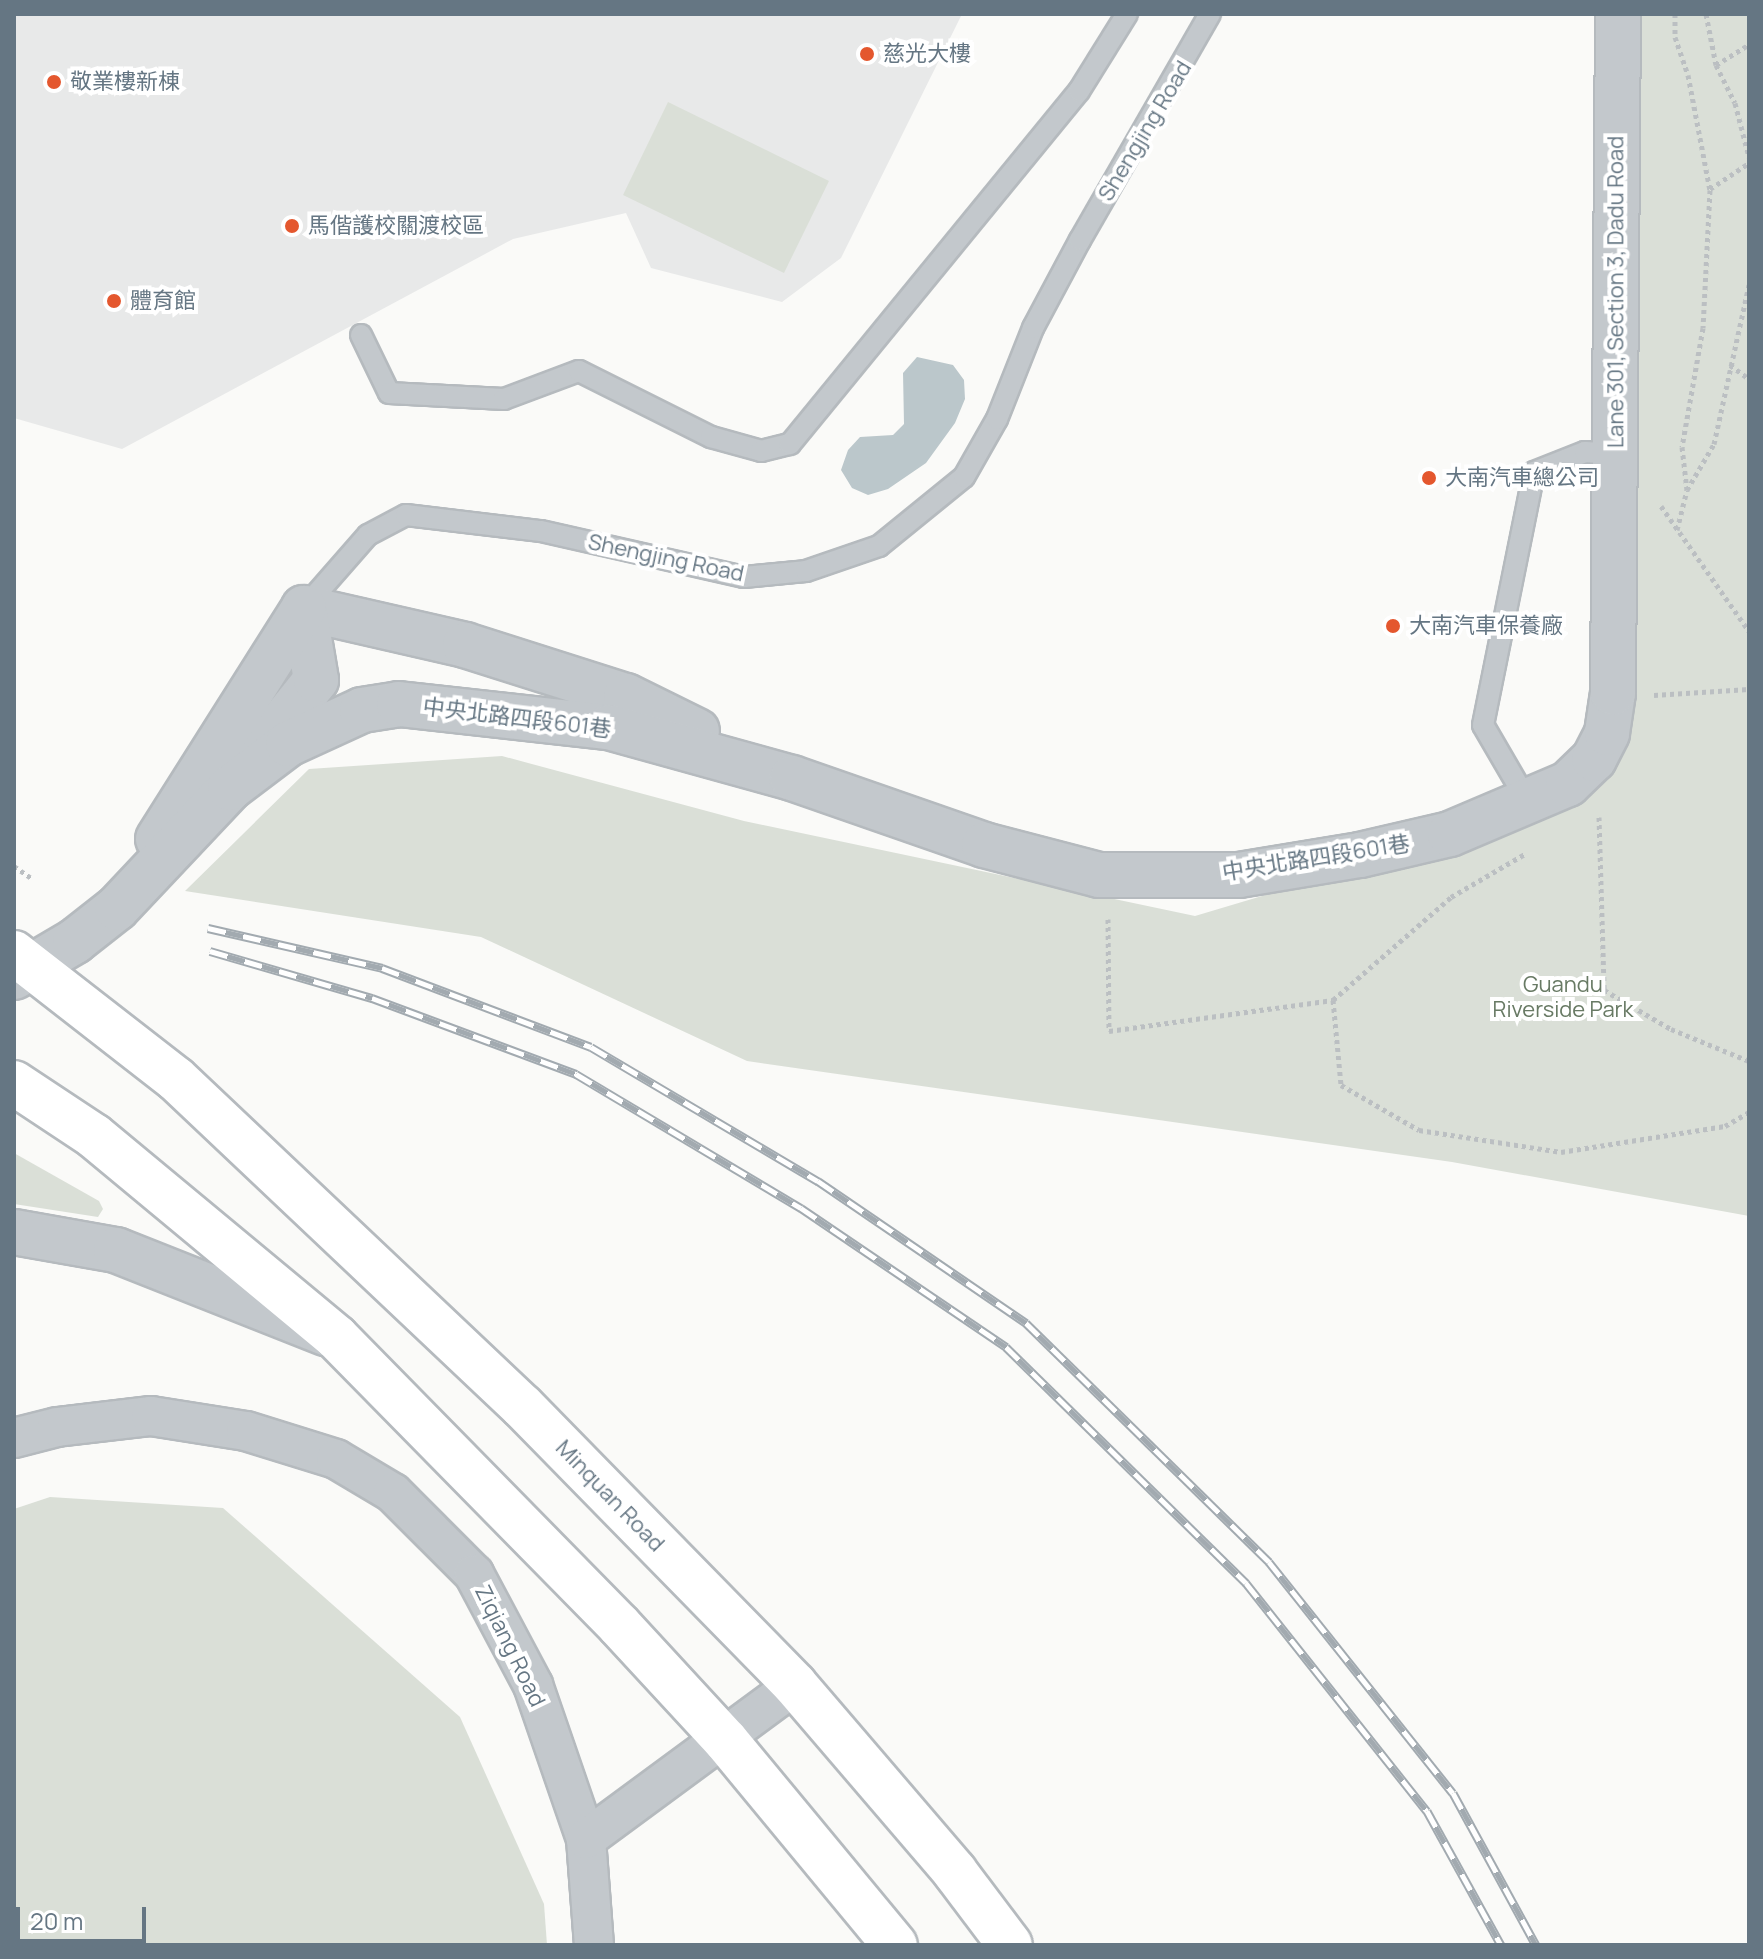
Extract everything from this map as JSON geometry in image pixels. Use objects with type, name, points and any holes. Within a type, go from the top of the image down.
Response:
[{"type":"main road","name":"Minquan Road","points":[[21,965],[176,1079],[522,1406],[795,1685],[955,1872],[1010,1945]]},
{"type":"main road","points":[[14,1083],[94,1136],[336,1337],[609,1614],[726,1741],[895,1945]]},
{"type":"street","name":"Lane 301, Section 3, Dadu Road","points":[[1594,759],[1607,733],[1613,693],[1618,14]]},
{"type":"street","name":"中央北路四段601巷","points":[[304,608],[465,645],[626,696],[792,778]]},
{"type":"street","points":[[230,788],[316,680],[304,608]]},
{"type":"street","name":"Shengjing Road","points":[[117,908],[192,779],[304,608]]},
{"type":"street","name":"中央北路四段601巷","points":[[117,908],[230,788],[288,744],[362,710],[399,704],[608,727],[792,778],[984,845],[1107,875],[1239,875],[1360,855],[1450,834],[1529,804],[1568,784],[1594,759]]},
{"type":"street","points":[[21,965],[117,908]]},
{"type":"street","points":[[14,1232],[116,1250],[336,1337]]},
{"type":"street","name":"Ziqiang Road","points":[[14,1438],[57,1427],[151,1416],[246,1431],[336,1459],[393,1493],[474,1574],[533,1685],[586,1839],[594,1945]]},
{"type":"street","points":[[586,1839],[726,1741],[795,1685]]},
{"type":"lane","points":[[361,335],[389,393],[504,399],[579,371],[711,437],[761,451],[790,444],[1079,91],[1127,14]]},
{"type":"lane","name":"Shengjing Road","points":[[304,608],[368,535],[406,515],[541,531],[744,577],[806,571],[879,546],[964,477],[997,419],[1033,328],[1210,14]]},
{"type":"lane","points":[[1529,804],[1483,725],[1534,472],[1585,452],[1615,454]]},
{"type":"path","points":[[1675,14],[1675,37],[1688,75],[1710,190],[1703,328],[1682,447],[1687,490]]},
{"type":"path","points":[[1706,14],[1716,65],[1735,103],[1749,157]]},
{"type":"path","points":[[1716,65],[1749,44]]},
{"type":"path","points":[[1710,190],[1749,163]]},
{"type":"path","points":[[1677,531],[1687,490],[1714,444],[1749,285]]},
{"type":"path","points":[[1730,365],[1749,379]]},
{"type":"path","points":[[1656,498],[1749,631]]},
{"type":"path","points":[[1613,693],[1749,689]]},
{"type":"path","points":[[1585,819],[1599,811],[1604,990],[1671,1029],[1749,1061]]},
{"type":"path","points":[[1107,875],[1109,1031],[1333,1000],[1451,897],[1531,850]]},
{"type":"path","points":[[14,866],[31,878]]},
{"type":"path","points":[[1333,1000],[1341,1085],[1419,1130],[1561,1152],[1725,1126],[1749,1112]]},
{"type":"shaded area","name":"馬偕護校關渡校區","points":[[14,14],[962,14],[841,258],[782,302],[651,268],[626,213],[513,239],[122,449],[14,418]]},
{"type":"shaded area","points":[[917,357],[953,365],[964,380],[965,399],[955,423],[926,463],[888,489],[868,495],[852,488],[841,470],[848,450],[860,437],[893,435],[904,424],[903,373]]},
{"type":"green space","name":"Guandu Riverside Park","points":[[1615,14],[1749,14],[1749,1216],[1452,1162],[747,1061],[481,937],[185,891],[309,769],[502,756],[744,821],[1195,916],[1550,810],[1615,757]]},
{"type":"green space","points":[[668,102],[829,181],[784,273],[623,195]]},
{"type":"green space","points":[[14,1153],[99,1201],[103,1209],[98,1217],[14,1204]]},
{"type":"green space","points":[[50,1497],[223,1508],[460,1717],[544,1904],[547,1945],[14,1945],[14,1509]]},
{"type":"railway","points":[[208,928],[382,968],[591,1047],[818,1181],[1026,1323],[1269,1562],[1453,1793],[1536,1945]]},
{"type":"railway","points":[[210,951],[372,998],[576,1074],[801,1208],[1006,1347],[1246,1583],[1427,1811],[1501,1945]]},
{"type":"place","name":"慈光大樓","points":[[867,54]]},
{"type":"place","name":"敬業樓新棟","points":[[54,82]]},
{"type":"place","name":"馬偕護校關渡校區","points":[[292,226]]},
{"type":"place","name":"體育館","points":[[114,301]]},
{"type":"place","name":"大南汽車總公司","points":[[1429,478]]},
{"type":"place","name":"大南汽車保養廠","points":[[1393,626]]}]
